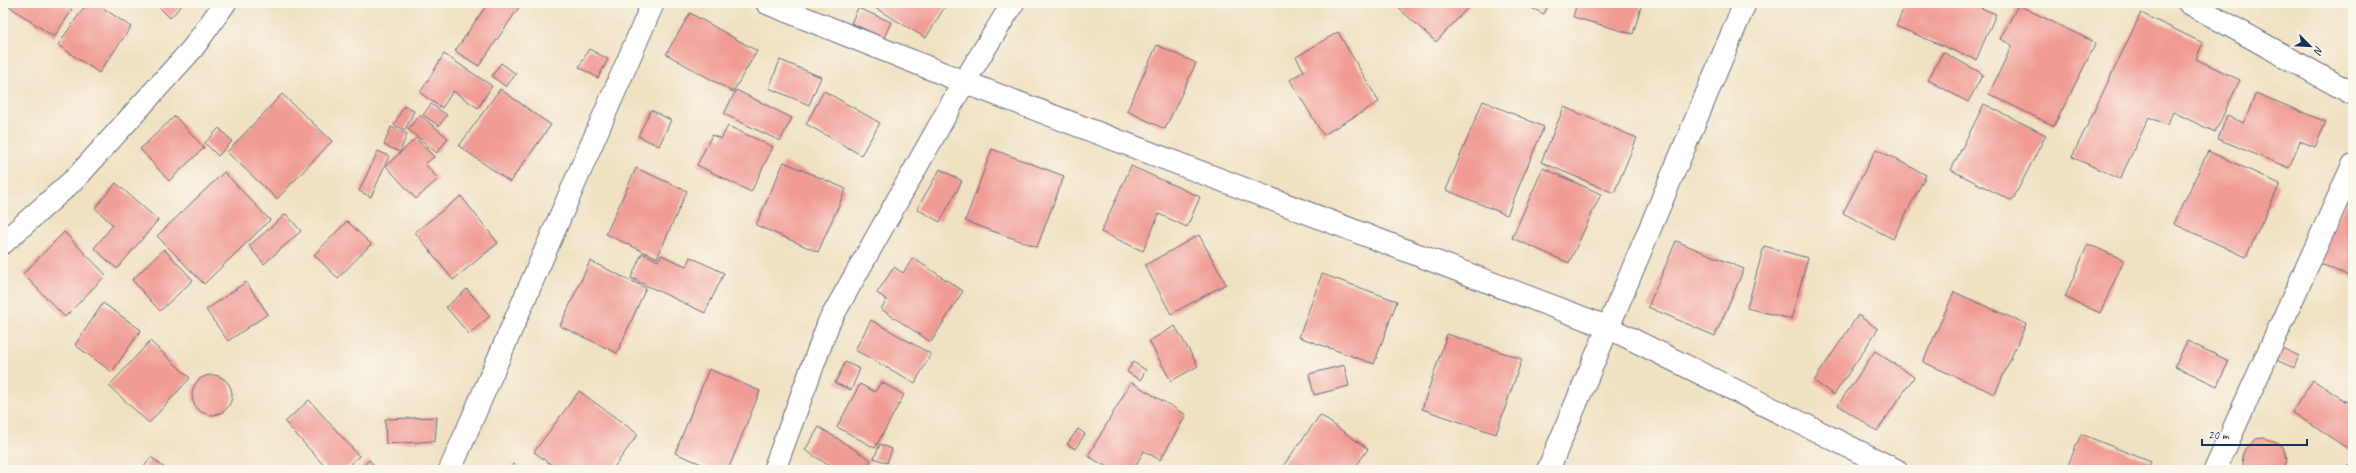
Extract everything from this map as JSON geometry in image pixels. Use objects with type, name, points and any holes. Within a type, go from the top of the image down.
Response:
[{"type":"street","points":[[3,243],[77,177],[193,48],[225,3]]},
{"type":"street","points":[[450,470],[653,3]]},
{"type":"street","points":[[767,3],[964,82],[1607,327],[1896,470]]},
{"type":"street","points":[[774,470],[829,322],[964,82],[1013,3]]},
{"type":"street","points":[[1548,470],[1607,327],[1745,3]]},
{"type":"street","points":[[2189,3],[2353,94]]},
{"type":"street","points":[[2215,470],[2353,165]]},
{"type":"building","points":[[4,3],[61,3],[72,10],[54,37]]},
{"type":"building","points":[[87,3],[96,3],[131,27],[99,73],[58,45]]},
{"type":"building","points":[[158,3],[184,3],[170,18],[157,5]]},
{"type":"building","points":[[488,3],[522,3],[479,66],[455,51]]},
{"type":"building","points":[[872,3],[947,3],[926,38],[870,5]]},
{"type":"building","points":[[1393,3],[1472,3],[1436,42]]},
{"type":"building","points":[[1521,3],[1549,3],[1544,14]]},
{"type":"building","points":[[1577,3],[1642,3],[1633,34],[1573,17]]},
{"type":"building","points":[[1906,3],[1977,3],[1976,6],[1996,14],[1976,60],[1896,26]]},
{"type":"building","points":[[2018,5],[2096,43],[2054,126],[1989,94],[2012,45],[2000,39]]},
{"type":"building","points":[[858,8],[891,22],[884,38],[851,23]]},
{"type":"building","points":[[690,13],[757,51],[733,92],[666,54]]},
{"type":"building","points":[[2141,13],[2203,43],[2196,59],[2240,80],[2215,132],[2173,112],[2167,125],[2149,117],[2120,179],[2072,157]]},
{"type":"building","points":[[1338,32],[1379,102],[1323,135],[1290,80],[1304,71],[1296,57]]},
{"type":"building","points":[[1157,45],[1196,63],[1165,129],[1127,111]]},
{"type":"building","points":[[589,49],[608,59],[598,78],[579,67]]},
{"type":"building","points":[[1943,52],[1983,74],[1968,102],[1928,80]]},
{"type":"building","points":[[444,54],[492,86],[478,108],[453,91],[442,108],[420,93]]},
{"type":"building","points":[[780,60],[821,77],[809,105],[769,88]]},
{"type":"building","points":[[501,63],[516,74],[506,87],[492,76]]},
{"type":"building","points":[[500,89],[551,125],[510,182],[459,146]]},
{"type":"building","points":[[736,90],[792,118],[780,141],[724,114]]},
{"type":"building","points":[[824,91],[880,123],[861,155],[806,124]]},
{"type":"building","points":[[2256,93],[2326,122],[2315,147],[2300,141],[2289,168],[2218,139],[2227,116],[2244,123]]},
{"type":"building","points":[[282,94],[332,141],[277,199],[227,152]]},
{"type":"building","points":[[1483,101],[1544,127],[1507,215],[1446,190]]},
{"type":"building","points":[[431,104],[447,115],[439,126],[423,115]]},
{"type":"building","points":[[1984,104],[2046,135],[2012,201],[1951,170]]},
{"type":"building","points":[[404,106],[414,111],[405,130],[394,125]]},
{"type":"building","points":[[1564,107],[1637,138],[1614,193],[1541,162]]},
{"type":"building","points":[[651,110],[671,120],[659,146],[638,136]]},
{"type":"building","points":[[420,115],[448,138],[437,153],[408,129]]},
{"type":"building","points":[[175,116],[204,148],[169,181],[140,149]]},
{"type":"building","points":[[728,126],[773,147],[751,192],[697,165],[712,135],[721,139]]},
{"type":"building","points":[[391,127],[407,134],[400,152],[384,145]]},
{"type":"building","points":[[219,128],[232,141],[218,156],[205,143]]},
{"type":"building","points":[[416,138],[434,157],[425,164],[438,179],[416,199],[386,166]]},
{"type":"building","points":[[992,149],[1064,176],[1037,247],[965,221]]},
{"type":"building","points":[[1876,149],[1926,175],[1893,239],[1843,213]]},
{"type":"building","points":[[378,151],[389,156],[371,197],[359,191]]},
{"type":"building","points":[[2208,151],[2280,184],[2246,257],[2174,224]]},
{"type":"building","points":[[784,162],[846,189],[818,252],[756,225]]},
{"type":"building","points":[[1131,166],[1200,197],[1187,227],[1159,214],[1143,251],[1101,232]]},
{"type":"building","points":[[636,168],[687,191],[657,258],[606,234]]},
{"type":"building","points":[[1543,168],[1601,194],[1569,263],[1512,238]]},
{"type":"building","points":[[940,169],[962,181],[940,222],[917,209]]},
{"type":"building","points":[[224,172],[270,220],[204,284],[157,236]]},
{"type":"building","points":[[116,183],[158,220],[117,269],[94,248],[113,225],[95,208]]},
{"type":"building","points":[[2353,183],[2353,278],[2319,263]]},
{"type":"building","points":[[461,196],[498,243],[453,280],[415,232]]},
{"type":"building","points":[[286,214],[301,231],[264,264],[249,246]]},
{"type":"building","points":[[347,221],[371,244],[338,278],[314,255]]},
{"type":"building","points":[[64,232],[106,275],[65,317],[23,274]]},
{"type":"building","points":[[1199,235],[1226,284],[1171,314],[1145,265]]},
{"type":"building","points":[[1676,241],[1744,269],[1715,336],[1648,307]]},
{"type":"building","points":[[2088,244],[2124,260],[2100,313],[2065,297]]},
{"type":"building","points":[[1764,246],[1808,258],[1791,319],[1747,308]]},
{"type":"building","points":[[164,249],[193,280],[160,311],[132,280]]},
{"type":"building","points":[[642,253],[658,261],[661,255],[686,266],[690,257],[724,273],[705,313],[631,278]]},
{"type":"building","points":[[913,258],[963,291],[931,342],[881,309],[887,300],[877,293],[894,267],[903,273]]},
{"type":"building","points":[[590,261],[646,288],[617,353],[560,326]]},
{"type":"building","points":[[1322,274],[1397,301],[1374,364],[1299,337]]},
{"type":"building","points":[[246,282],[268,314],[228,341],[206,310]]},
{"type":"building","points":[[467,289],[490,316],[469,334],[446,307]]},
{"type":"building","points":[[1954,292],[2026,324],[1995,394],[1923,362]]},
{"type":"building","points":[[103,303],[141,330],[112,372],[75,345]]},
{"type":"building","points":[[1858,315],[1878,329],[1834,395],[1814,381]]},
{"type":"building","points":[[871,320],[931,354],[915,383],[855,350]]},
{"type":"building","points":[[1175,326],[1198,366],[1171,381],[1149,341]]},
{"type":"building","points":[[1447,334],[1522,359],[1496,434],[1422,409]]},
{"type":"building","points":[[150,341],[190,378],[149,423],[109,386]]},
{"type":"building","points":[[2187,341],[2229,361],[2217,386],[2175,366]]},
{"type":"building","points":[[2280,347],[2299,356],[2294,368],[2274,359]]},
{"type":"building","points":[[1875,351],[1914,377],[1877,431],[1838,405]]},
{"type":"building","points":[[845,362],[860,369],[851,390],[835,383]]},
{"type":"building","points":[[1133,362],[1146,370],[1140,380],[1127,372]]},
{"type":"building","points":[[1344,365],[1349,386],[1314,395],[1309,374]]},
{"type":"building","points":[[709,369],[760,391],[728,470],[716,470],[675,453]]},
{"type":"building","points":[[216,375],[223,378],[229,384],[232,395],[231,403],[223,412],[216,415],[208,415],[201,412],[193,403],[192,391],[195,384],[204,376]]},
{"type":"building","points":[[2313,380],[2353,406],[2353,452],[2292,412]]},
{"type":"building","points":[[881,382],[904,395],[875,448],[837,427],[860,384],[875,392]]},
{"type":"building","points":[[1131,382],[1186,415],[1160,460],[1144,451],[1133,470],[1112,470],[1088,456]]},
{"type":"building","points":[[579,391],[638,434],[612,470],[559,470],[534,452]]},
{"type":"building","points":[[309,400],[359,456],[344,470],[328,470],[285,422]]},
{"type":"building","points":[[1320,415],[1368,449],[1353,470],[1280,470]]},
{"type":"building","points":[[437,417],[435,441],[386,444],[385,419]]},
{"type":"building","points":[[819,427],[871,460],[865,470],[836,470],[805,450]]},
{"type":"building","points":[[1078,429],[1085,434],[1075,449],[1067,444]]},
{"type":"building","points":[[2081,434],[2151,462],[2148,470],[2066,470]]},
{"type":"building","points":[[2263,438],[2277,442],[2283,447],[2287,460],[2284,470],[2244,470],[2242,456],[2245,449],[2256,439]]},
{"type":"building","points":[[880,444],[892,449],[887,463],[874,458]]},
{"type":"building","points":[[151,457],[167,470],[142,470]]},
{"type":"building","points":[[369,460],[378,470],[359,470]]},
{"type":"building","points":[[2353,460],[2353,470],[2346,470]]},
{"type":"building","points":[[514,464],[521,470],[508,470]]}]
